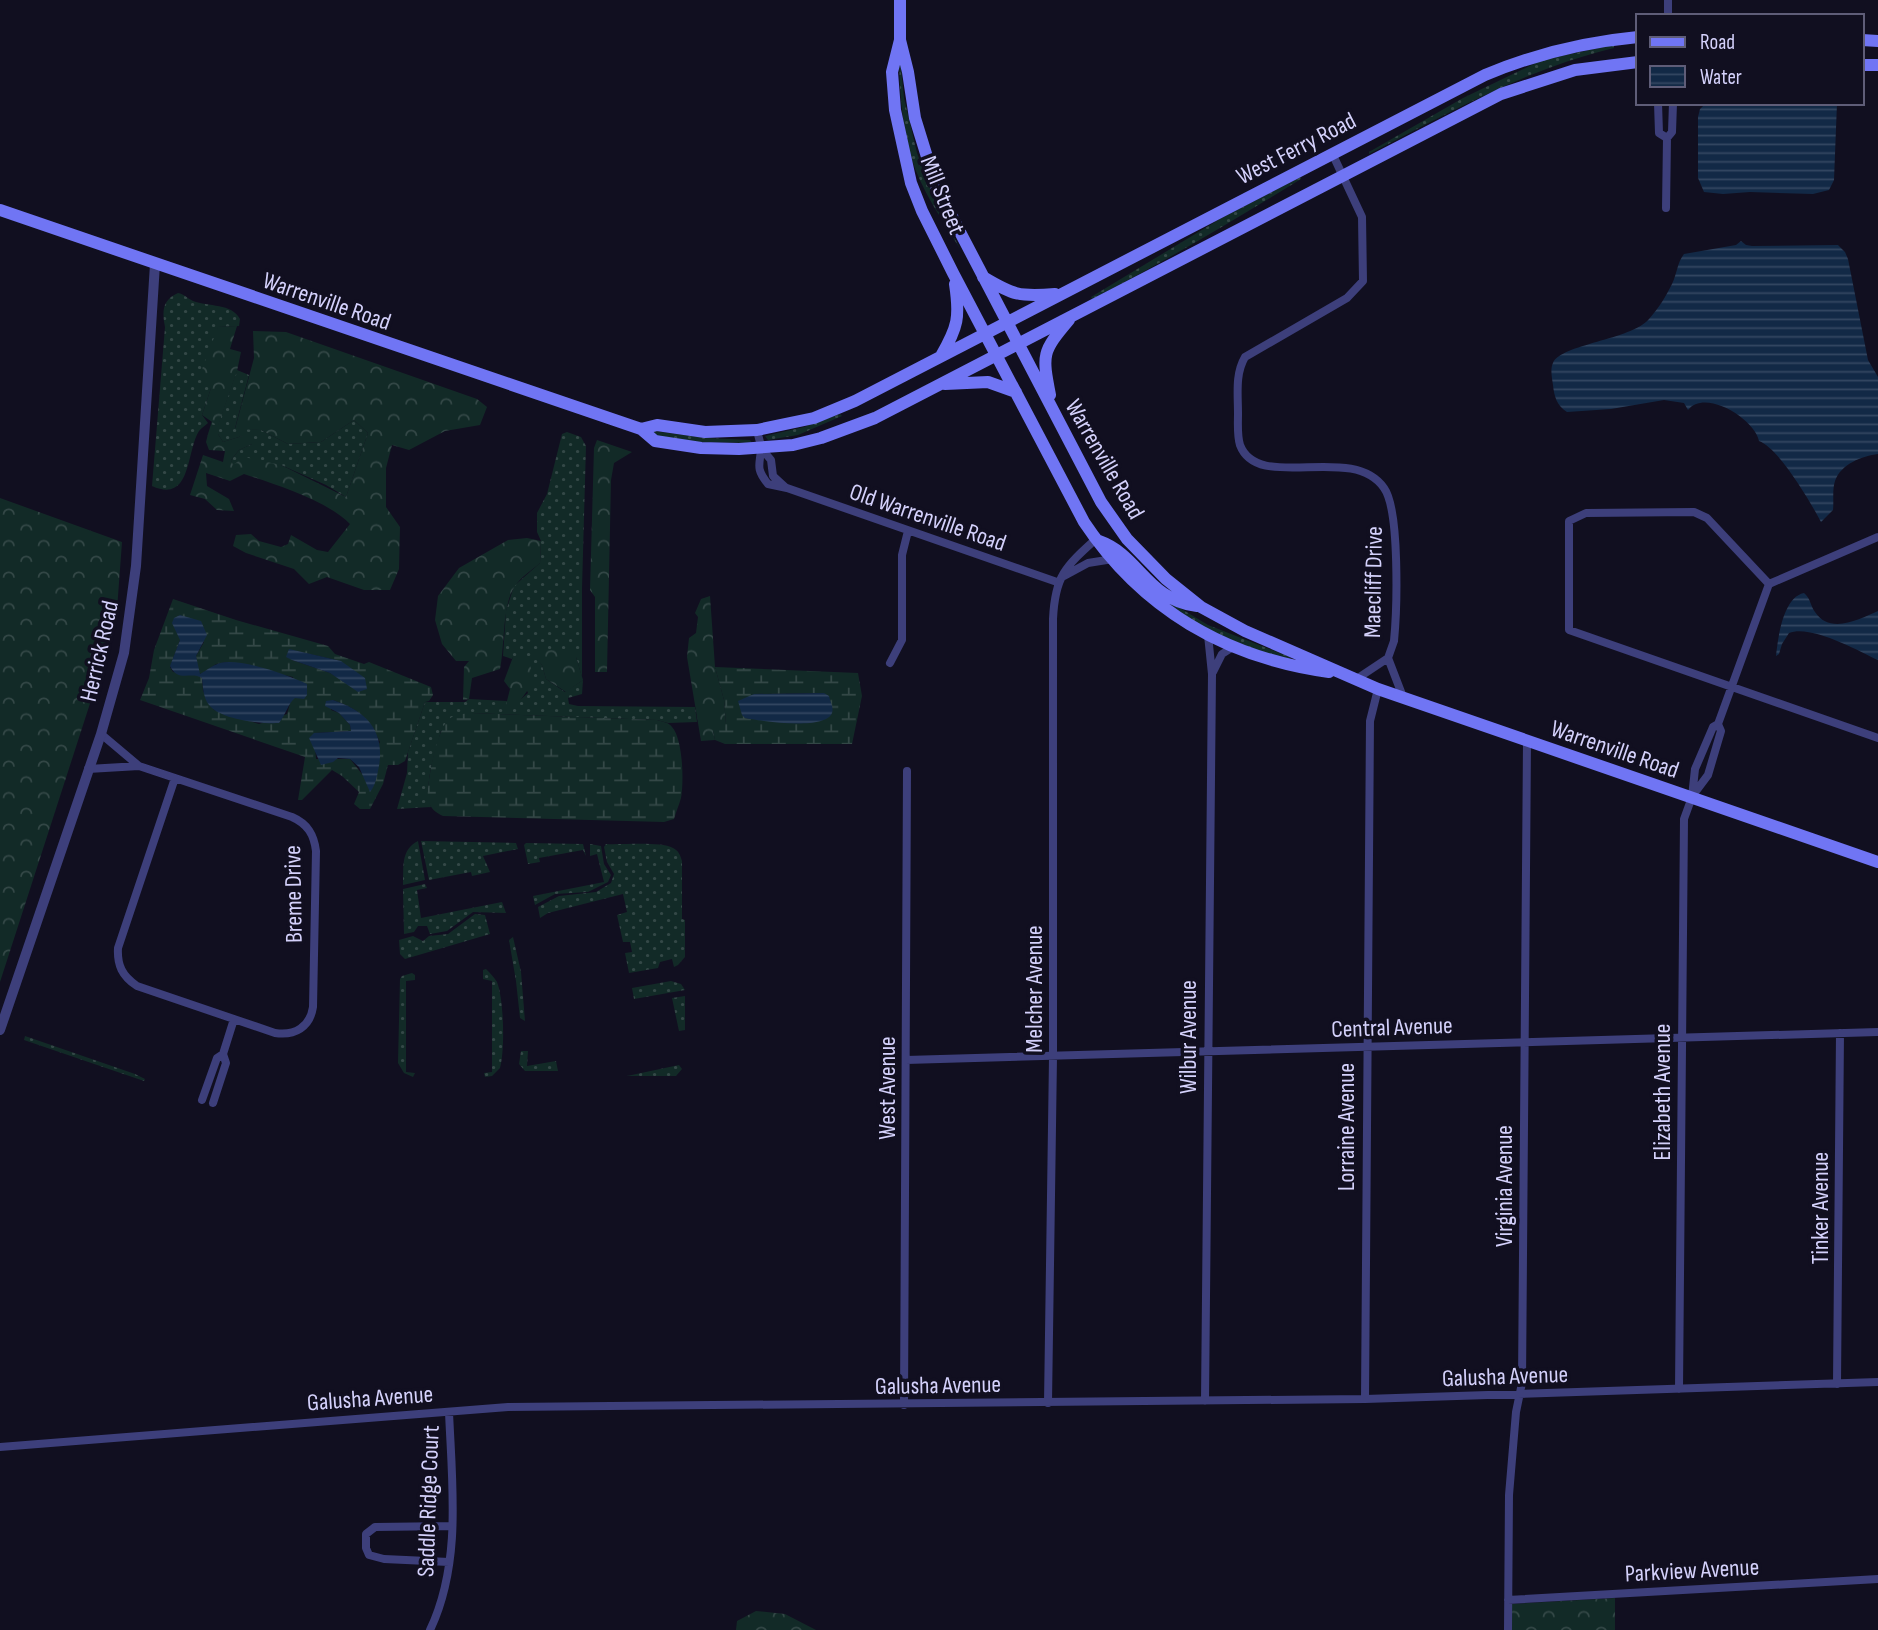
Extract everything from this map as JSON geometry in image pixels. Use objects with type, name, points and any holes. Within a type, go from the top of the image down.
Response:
[{"type":"main road","name":"Mill Street","points":[[900,0],[900,40],[892,72],[895,110],[906,165],[922,211],[996,354]]},
{"type":"main road","name":"West Ferry Road","points":[[985,334],[1453,90],[1511,64],[1569,47],[1636,37]]},
{"type":"main road","name":"Mill Street","points":[[900,40],[915,118],[928,166],[1017,344]]},
{"type":"main road","name":"West Ferry Road","points":[[1017,344],[1501,94],[1568,71],[1597,65],[1636,62]]},
{"type":"main road","name":"Warrenville Road","points":[[0,210],[641,429],[654,442],[677,446],[719,450],[761,448],[793,445],[842,431],[875,418],[1017,344],[1112,519],[1146,560],[1201,607],[1234,626],[1378,689],[1878,862]]},
{"type":"main road","points":[[940,357],[953,336],[959,316],[953,273]]},
{"type":"main road","points":[[982,276],[1023,297],[1062,294]]},
{"type":"main road","points":[[1052,409],[1044,360],[1051,341],[1075,314]]},
{"type":"main road","name":"Warrenville Road","points":[[641,429],[657,425],[705,432],[757,430],[793,424],[834,410],[985,334]]},
{"type":"main road","name":"Warrenville Road","points":[[996,354],[1075,506],[1096,540],[1160,606],[1188,625],[1233,647],[1288,666],[1339,674]]},
{"type":"main road","points":[[938,385],[978,381],[1016,392]]},
{"type":"main road","points":[[1096,540],[1113,546],[1139,573],[1178,604],[1201,607]]},
{"type":"street","points":[[1658,105],[1660,133],[1667,138]]},
{"type":"street","points":[[1667,208],[1667,138],[1672,132],[1673,105]]},
{"type":"street","name":"Maecliff Drive","points":[[1332,153],[1360,209],[1364,225],[1363,281],[1347,298],[1245,357],[1238,378],[1238,439],[1245,454],[1266,466],[1353,468],[1371,475],[1385,489],[1393,506],[1395,526],[1395,634],[1388,658],[1404,698]]},
{"type":"street","name":"Herrick Road","points":[[0,1030],[101,734],[124,653],[132,607],[155,264]]},
{"type":"street","points":[[757,430],[761,448],[771,460],[773,476],[787,488]]},
{"type":"street","name":"Old Warrenville Road","points":[[761,448],[758,460],[764,479],[774,487],[787,488],[1059,580]]},
{"type":"street","points":[[1769,584],[1707,518],[1694,512],[1586,513],[1569,521],[1569,630],[1878,738]]},
{"type":"street","points":[[890,663],[902,640],[902,555],[908,531]]},
{"type":"street","points":[[1692,797],[1695,769],[1713,727],[1718,724],[1769,584],[1878,537]]},
{"type":"street","points":[[1059,580],[1072,561],[1096,540]]},
{"type":"street","points":[[1059,580],[1088,563],[1113,559]]},
{"type":"street","name":"Melcher Avenue","points":[[1048,1403],[1053,1057],[1053,619],[1059,580]]},
{"type":"street","name":"Wilbur Avenue","points":[[1205,1401],[1212,674],[1208,635]]},
{"type":"street","points":[[1212,674],[1222,654],[1233,647]]},
{"type":"street","name":"Maecliff Drive","points":[[1355,680],[1388,658]]},
{"type":"street","name":"Lorraine Avenue","points":[[1364,1399],[1370,721],[1378,689]]},
{"type":"street","points":[[1692,797],[1708,775],[1721,731],[1718,724]]},
{"type":"street","name":"Breme Drive","points":[[101,734],[139,766],[175,778],[298,820],[310,831],[315,844],[312,1015],[299,1030],[284,1034],[234,1019],[137,986],[124,976],[119,965],[118,948],[175,778]]},
{"type":"street","name":"Virginia Avenue","points":[[1508,1630],[1509,1495],[1516,1412],[1522,1383],[1527,741]]},
{"type":"street","name":"Breme Drive","points":[[88,769],[139,766]]},
{"type":"street","name":"West Avenue","points":[[904,1405],[907,771]]},
{"type":"street","name":"Elizabeth Avenue","points":[[1679,1390],[1684,819],[1692,797]]},
{"type":"street","points":[[213,1104],[226,1063],[223,1054],[234,1019]]},
{"type":"street","name":"Central Avenue","points":[[906,1060],[1878,1031]]},
{"type":"street","name":"Tinker Avenue","points":[[1838,1384],[1840,1033]]},
{"type":"street","points":[[202,1100],[217,1058],[223,1054]]},
{"type":"street","name":"Galusha Avenue","points":[[0,1447],[508,1407],[1364,1399],[1878,1382]]},
{"type":"street","name":"Saddle Ridge Court","points":[[430,1630],[443,1595],[449,1562],[449,1412]]},
{"type":"street","points":[[449,1562],[384,1559],[369,1555],[365,1538],[375,1527],[451,1526]]},
{"type":"street","name":"Parkview Avenue","points":[[1508,1600],[1878,1579]]},
{"type":"green space","points":[[1614,45],[1614,48],[1518,80],[1369,154],[1463,98],[1542,60]]},
{"type":"green space","points":[[899,48],[904,98],[917,153],[931,191],[960,249],[926,193],[911,157],[901,103]]},
{"type":"green space","points":[[1301,177],[1198,241],[1092,299],[1091,297],[1220,219]]},
{"type":"green space","points":[[178,293],[199,303],[231,310],[240,319],[239,326],[218,327],[211,388],[202,415],[208,423],[200,430],[195,440],[181,482],[174,488],[165,490],[152,486],[164,311],[169,299]]},
{"type":"green space","points":[[237,326],[230,349],[241,352],[218,426],[202,415],[211,388],[199,377],[218,327]]},
{"type":"green space","points":[[253,331],[286,332],[477,399],[487,407],[480,425],[445,431],[409,450],[392,445],[386,468],[386,507],[400,527],[399,569],[390,590],[364,590],[327,577],[309,584],[294,569],[233,546],[236,535],[251,534],[259,541],[281,547],[288,544],[291,535],[317,550],[328,552],[350,524],[315,501],[244,474],[230,481],[206,473],[207,486],[229,499],[234,511],[217,510],[205,499],[190,495],[203,455],[223,462],[225,451],[209,450],[206,442],[208,434],[218,434],[223,442],[242,436],[251,437],[252,444],[239,450],[231,460],[233,465],[244,457],[281,465],[346,497],[368,433],[354,420],[321,442],[288,444],[261,430],[235,429],[254,358]]},
{"type":"green space","points":[[237,370],[249,375],[235,428],[261,430],[288,444],[321,442],[354,420],[368,433],[346,497],[281,465],[233,466],[231,460],[239,450],[252,444],[242,436],[223,442],[218,434],[208,434],[212,421],[218,425]]},
{"type":"green space","points":[[840,414],[842,416],[798,435],[768,440],[765,436],[804,427]]},
{"type":"green space","points":[[653,431],[750,440],[752,443],[696,442],[651,435]]},
{"type":"green space","points":[[567,432],[581,437],[586,446],[582,677],[576,657],[536,657],[542,665],[546,679],[565,692],[583,680],[582,694],[568,698],[569,704],[695,707],[697,722],[668,723],[657,720],[471,713],[441,731],[429,779],[431,807],[397,809],[407,773],[408,752],[425,702],[465,702],[469,699],[507,701],[507,705],[520,700],[528,693],[513,657],[503,656],[506,611],[514,586],[540,563],[541,541],[537,532],[537,513],[547,494],[562,434]]},
{"type":"green space","points":[[597,440],[632,452],[614,463],[611,480],[607,672],[595,672],[595,597],[590,590],[594,448]]},
{"type":"green space","points":[[0,498],[122,542],[116,623],[0,982]]},
{"type":"green space","points":[[527,538],[541,541],[540,563],[520,580],[511,594],[500,669],[472,678],[469,699],[463,700],[464,667],[469,661],[456,661],[442,644],[435,620],[438,596],[459,568],[508,540]]},
{"type":"green space","points":[[1142,580],[1208,625],[1290,657],[1289,661],[1235,641],[1197,623],[1173,607]]},
{"type":"green space","points":[[710,596],[715,667],[724,700],[726,724],[713,731],[715,740],[701,741],[687,657],[689,638],[696,633],[698,617],[695,613],[701,599]]},
{"type":"green space","points":[[173,599],[328,646],[335,654],[364,664],[369,662],[431,687],[433,695],[425,702],[405,761],[398,765],[388,765],[383,784],[370,809],[360,809],[354,804],[359,792],[332,770],[302,800],[298,800],[305,757],[140,700],[149,678],[154,650]],"holes":[[[180,640],[204,642],[196,656],[198,672],[201,674],[216,664],[227,662],[293,677],[295,697],[291,700],[287,714],[259,724],[214,710],[203,691],[202,678],[173,672],[170,667]],[[296,651],[341,661],[343,681],[330,673],[292,660]],[[333,700],[350,707],[367,721],[380,742],[362,774],[350,759],[316,759],[314,733],[351,731],[350,725],[339,713],[331,710]]]},
{"type":"green space","points":[[544,650],[569,650],[576,657],[583,680],[566,692],[546,679],[542,665],[535,657]]},
{"type":"green space","points":[[513,657],[528,657],[532,674],[528,689],[515,708],[506,705],[510,689],[504,681]]},
{"type":"green space","points":[[715,667],[858,673],[862,696],[852,744],[725,744],[715,740],[713,731],[715,724],[726,724],[724,700]],"holes":[[[824,693],[791,723],[745,718],[754,694]]]},
{"type":"green space","points":[[471,713],[657,720],[667,723],[676,733],[682,761],[681,798],[674,819],[664,822],[440,815],[432,808],[428,792],[440,734],[449,719]]},
{"type":"green space","points":[[418,841],[425,880],[403,885],[406,854]]},
{"type":"green space","points":[[421,841],[516,843],[518,849],[483,856],[490,872],[472,876],[471,872],[429,880]]},
{"type":"green space","points":[[583,844],[586,856],[583,850],[539,858],[540,862],[528,864],[524,845]]},
{"type":"green space","points":[[590,844],[601,846],[604,864],[611,875],[608,882],[588,892],[555,894],[535,905],[533,896],[604,882],[597,854],[590,856]]},
{"type":"green space","points":[[606,844],[659,845],[673,848],[679,853],[682,861],[685,957],[678,965],[674,967],[672,959],[660,962],[658,968],[629,973],[625,953],[632,952],[630,942],[623,942],[617,915],[627,912],[623,894],[548,913],[540,918],[538,907],[559,896],[596,892],[611,883],[614,874],[607,862],[604,847]]},
{"type":"green space","points":[[425,884],[427,888],[417,890],[421,918],[502,902],[506,913],[473,912],[447,931],[430,934],[427,926],[418,926],[414,932],[404,934],[403,889]]},
{"type":"green space","points":[[475,914],[485,915],[490,934],[405,959],[400,954],[399,940],[413,936],[423,941],[429,936],[448,934]]},
{"type":"green space","points":[[513,937],[521,972],[525,1021],[520,1018],[509,940]]},
{"type":"green space","points":[[486,969],[497,982],[499,990],[503,1038],[500,1068],[492,1076],[485,1077],[484,1073],[492,1072],[492,981],[483,979],[483,970]]},
{"type":"green space","points":[[412,973],[415,980],[406,981],[406,1072],[415,1073],[413,1077],[404,1073],[398,1063],[400,979]]},
{"type":"green space","points":[[671,981],[681,984],[685,990],[634,999],[632,988]]},
{"type":"green space","points":[[685,996],[685,1030],[679,1031],[672,998]]},
{"type":"green space","points":[[25,1036],[145,1079],[144,1081],[24,1040]]},
{"type":"green space","points":[[521,1051],[528,1051],[527,1066],[556,1061],[558,1071],[525,1071],[519,1064]]},
{"type":"green space","points":[[679,1065],[682,1069],[676,1076],[627,1076]]},
{"type":"green space","points":[[1615,1598],[1615,1630],[1512,1630],[1512,1604]]},
{"type":"green space","points":[[756,1611],[785,1614],[816,1630],[736,1630],[737,1621]]},
{"type":"water","points":[[1704,105],[1837,105],[1834,180],[1829,190],[1813,194],[1704,192],[1698,178],[1700,109]]},
{"type":"water","points":[[1741,241],[1752,246],[1838,245],[1848,259],[1868,360],[1878,377],[1878,454],[1859,459],[1842,470],[1834,484],[1833,510],[1821,522],[1776,454],[1759,441],[1749,424],[1728,409],[1706,402],[1696,404],[1688,410],[1684,403],[1664,400],[1611,409],[1567,412],[1555,397],[1552,368],[1559,357],[1582,346],[1628,332],[1649,319],[1670,288],[1684,254],[1736,245]]},
{"type":"water","points":[[1804,593],[1815,612],[1829,623],[1845,623],[1878,611],[1878,660],[1833,639],[1798,631],[1789,633],[1776,656],[1786,610],[1797,596]]},
{"type":"water","points":[[180,615],[201,621],[207,635],[196,656],[200,674],[220,663],[252,665],[307,684],[307,695],[304,699],[293,700],[279,723],[242,720],[215,710],[206,699],[202,678],[177,674],[170,666],[180,640],[172,623],[174,618]]},
{"type":"water","points":[[289,649],[341,661],[365,678],[367,689],[358,692],[330,673],[286,657]]},
{"type":"water","points":[[824,693],[829,696],[832,713],[827,719],[818,722],[778,722],[745,718],[738,701],[754,694]]},
{"type":"water","points":[[333,700],[364,716],[376,732],[380,753],[379,766],[370,792],[359,767],[350,759],[338,758],[321,765],[309,738],[314,733],[351,731],[350,725],[339,713],[325,706],[326,701]]}]
